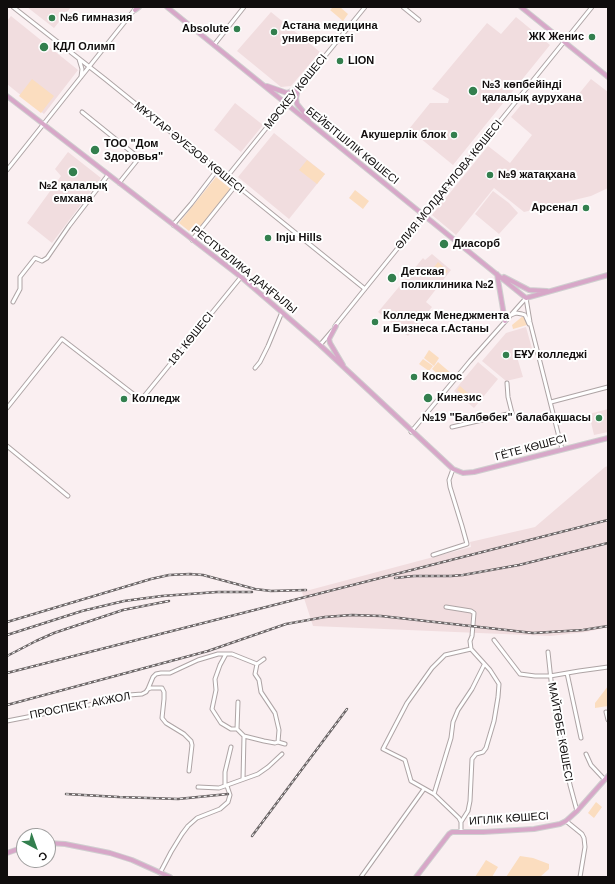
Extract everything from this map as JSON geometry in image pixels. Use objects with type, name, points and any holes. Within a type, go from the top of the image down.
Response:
[{"type":"main road","name":"БЕЙБІТШІЛІК КӨШЕСІ","points":[[167,7],[526,298]]},
{"type":"main road","points":[[521,7],[608,78]]},
{"type":"main road","points":[[263,85],[287,93],[304,83]]},
{"type":"main road","points":[[298,89],[296,98],[297,104],[306,115],[309,123]]},
{"type":"main road","name":"РЕСПУБЛИКА ДАҢҒЫЛЫ","points":[[7,96],[241,277],[320,345],[411,432],[458,472]]},
{"type":"main road","points":[[497,274],[529,290],[551,291]]},
{"type":"main road","points":[[497,274],[505,321]]},
{"type":"main road","points":[[526,298],[608,275]]},
{"type":"main road","points":[[336,326],[331,335],[330,343],[347,370]]},
{"type":"main road","name":"ГЁТЕ КӨШЕСІ","points":[[458,472],[474,472],[608,438]]},
{"type":"main road","points":[[566,821],[607,778]]},
{"type":"main road","name":"ИГІЛІК КӨШЕСІ","points":[[416,877],[434,852],[452,832],[534,829],[560,824],[566,821]]},
{"type":"main road","points":[[56,843],[65,844],[132,860],[170,877]]},
{"type":"street","name":"МҰХТАР ӘУЕЗОВ КӨШЕСІ","points":[[13,7],[365,290]]},
{"type":"street","points":[[214,44],[244,7]]},
{"type":"street","name":"МӘСКЕУ КӨШЕСІ","points":[[226,178],[365,7]]},
{"type":"street","points":[[403,7],[419,20]]},
{"type":"street","name":"ӘЛИЯ МОЛДАҒҰЛОВА КӨШЕСІ","points":[[320,345],[592,7]]},
{"type":"street","points":[[7,170],[137,8]]},
{"type":"street","points":[[78,58],[82,69],[81,78]]},
{"type":"street","points":[[82,112],[139,158],[119,183]]},
{"type":"street","points":[[173,225],[217,170]]},
{"type":"street","points":[[13,302],[20,289],[20,277],[27,267],[34,258],[42,261],[47,258],[69,226],[108,175]]},
{"type":"street","points":[[192,240],[236,185]]},
{"type":"street","name":"181 КӨШЕСІ","points":[[7,408],[62,339],[141,400],[241,277]]},
{"type":"street","points":[[411,432],[526,298]]},
{"type":"street","points":[[526,298],[562,449]]},
{"type":"street","points":[[255,368],[260,362],[268,346],[282,312]]},
{"type":"street","points":[[505,321],[513,314],[522,314],[528,320],[533,332]]},
{"type":"street","points":[[452,427],[512,414],[508,397],[507,383]]},
{"type":"street","points":[[551,402],[608,387]]},
{"type":"street","points":[[7,446],[46,476],[68,496]]},
{"type":"street","points":[[433,555],[467,544],[450,487],[449,480],[453,469]]},
{"type":"street","points":[[446,607],[471,611],[474,613],[472,636],[470,641],[471,649],[498,682],[498,697],[494,721],[486,748],[483,752],[476,754],[472,759],[470,801],[468,811],[461,822]]},
{"type":"street","points":[[494,640],[520,674],[550,676],[608,667]]},
{"type":"street","points":[[461,831],[461,822],[459,818],[434,794],[411,781],[405,760],[383,749],[407,703],[432,668],[445,655],[471,649]]},
{"type":"street","name":"МАЙТӨБЕ КӨШЕСІ","points":[[548,652],[553,699],[570,785],[577,811]]},
{"type":"street","points":[[226,654],[215,679],[216,690],[212,709],[221,723],[231,729],[237,729],[244,736],[285,744]]},
{"type":"street","points":[[189,772],[192,755],[191,741],[184,734],[163,720],[164,690],[156,687],[149,688],[153,677],[156,674],[161,673],[170,674],[198,660],[226,654],[232,654],[257,664]]},
{"type":"street","points":[[264,659],[257,664],[255,672],[259,680],[261,692],[274,709],[277,718],[279,737],[278,742]]},
{"type":"street","points":[[434,794],[451,738],[453,722],[458,710],[472,689],[484,665]]},
{"type":"street","points":[[567,673],[581,738]]},
{"type":"street","name":"ПРОСПЕКТ АКЖОЛ","points":[[7,721],[109,701],[129,695],[142,694],[149,688]]},
{"type":"street","points":[[237,729],[238,702]]},
{"type":"street","points":[[606,712],[608,720]]},
{"type":"street","points":[[243,779],[244,736]]},
{"type":"street","points":[[163,875],[168,857],[188,826],[197,818],[220,809],[228,802],[230,798],[226,786],[225,772],[231,747]]},
{"type":"street","points":[[198,787],[219,788],[258,774],[268,768],[282,754]]},
{"type":"street","points":[[586,754],[591,764],[607,778]]},
{"type":"street","points":[[361,877],[424,789]]},
{"type":"street","points":[[566,821],[582,834],[584,838],[585,847],[580,877]]},
{"type":"shaded area","name":"№6 гимназия","points":[[27,7],[71,7],[54,28]]},
{"type":"shaded area","points":[[333,7],[340,7],[348,14],[343,21],[330,10]]},
{"type":"shaded area","name":"Астана медицина университеті","points":[[271,12],[320,52],[291,86],[281,87],[237,51]]},
{"type":"shaded area","points":[[11,16],[78,70],[44,114],[7,84],[7,21]]},
{"type":"shaded area","name":"№3 көпбейінді қалалық аурухана","points":[[516,17],[550,45],[453,165],[409,129],[430,103],[448,103],[449,99],[432,89],[487,23],[501,34]]},
{"type":"shaded area","points":[[32,79],[54,96],[41,113],[19,96]]},
{"type":"shaded area","points":[[591,79],[608,92],[608,188],[591,196],[524,212],[494,188],[456,235],[432,215],[488,146],[510,163],[532,135],[511,117],[521,105],[565,95],[573,101]]},
{"type":"shaded area","points":[[235,103],[263,125],[241,152],[214,130]]},
{"type":"shaded area","points":[[274,133],[325,174],[289,219],[238,177]]},
{"type":"shaded area","points":[[68,152],[101,178],[52,243],[27,223],[61,176],[55,169]]},
{"type":"shaded area","points":[[307,160],[325,174],[317,184],[299,170]]},
{"type":"shaded area","points":[[216,177],[231,189],[194,235],[179,223]]},
{"type":"shaded area","points":[[355,190],[369,201],[363,209],[349,198]]},
{"type":"shaded area","points":[[493,191],[509,203],[518,213],[499,234],[475,214]]},
{"type":"shaded area","points":[[432,254],[451,270],[426,302],[432,307],[408,336],[378,312],[423,258],[425,260]]},
{"type":"shaded area","points":[[438,262],[448,271],[443,276],[434,267]]},
{"type":"shaded area","points":[[523,316],[526,319],[527,325],[513,329],[512,325]]},
{"type":"shaded area","name":"ЕҰУ колледжі","points":[[526,327],[533,352],[517,357],[523,377],[506,381],[482,361],[506,333]]},
{"type":"shaded area","points":[[429,350],[439,358],[434,366],[424,358]]},
{"type":"shaded area","points":[[423,359],[433,366],[429,371],[419,364]]},
{"type":"shaded area","points":[[438,362],[452,374],[446,381],[432,369]]},
{"type":"shaded area","points":[[478,362],[498,379],[474,408],[454,391]]},
{"type":"shaded area","points":[[460,386],[472,397],[469,400],[457,390]]},
{"type":"shaded area","name":"№19 \"Балбөбек\" балабақшасы","points":[[608,409],[608,432],[594,435],[589,414]]},
{"type":"shaded area","points":[[608,466],[608,627],[586,632],[550,636],[313,626],[302,592],[471,547],[470,542],[535,527]]},
{"type":"shaded area","points":[[608,686],[608,706],[595,708],[595,703]]},
{"type":"shaded area","points":[[596,802],[602,807],[594,818],[588,813]]},
{"type":"shaded area","points":[[520,856],[533,858],[549,864],[549,869],[540,877],[506,877]]},
{"type":"shaded area","points":[[486,860],[498,867],[492,877],[475,877]]},
{"type":"railway","points":[[7,673],[608,520]]},
{"type":"railway","points":[[395,578],[463,575],[519,565],[608,543]]},
{"type":"railway","points":[[7,622],[169,575],[203,575],[255,589],[271,591],[306,590]]},
{"type":"railway","points":[[7,635],[82,611],[124,601],[162,596],[217,592],[252,592]]},
{"type":"railway","points":[[7,656],[54,633],[123,610],[169,601]]},
{"type":"railway","points":[[7,705],[208,651],[286,624],[325,617],[352,615],[381,616],[533,633],[583,630],[608,626]]},
{"type":"railway","points":[[252,836],[347,709]]},
{"type":"railway","points":[[66,794],[178,799],[228,794]]},
{"type":"place","name":"№6 гимназия","points":[[52,18]]},
{"type":"place","name":"Absolute","points":[[237,29]]},
{"type":"place","name":"Астана медицина университеті","points":[[274,32]]},
{"type":"place","name":"ЖК Женис","points":[[592,37]]},
{"type":"place","name":"КДЛ Олимп","points":[[44,47]]},
{"type":"place","name":"LION","points":[[340,61]]},
{"type":"place","name":"№3 көпбейінді қалалық аурухана","points":[[473,91]]},
{"type":"place","name":"Акушерлік блок","points":[[454,135]]},
{"type":"place","name":"ТОО \"Дом Здоровья\"","points":[[95,150]]},
{"type":"place","name":"№2 қалалық емхана","points":[[73,172]]},
{"type":"place","name":"№9 жатақхана","points":[[490,175]]},
{"type":"place","name":"Арсенал","points":[[586,208]]},
{"type":"place","name":"Inju Hills","points":[[268,238]]},
{"type":"place","name":"Диасорб","points":[[444,244]]},
{"type":"place","name":"Детская поликлиника №2","points":[[392,278]]},
{"type":"place","name":"Колледж Менеджмента и Бизнеса г.Астаны","points":[[375,322]]},
{"type":"place","name":"ЕҰУ колледжі","points":[[506,355]]},
{"type":"place","name":"Космос","points":[[414,377]]},
{"type":"place","name":"Кинезис","points":[[428,398]]},
{"type":"place","name":"Колледж","points":[[124,399]]},
{"type":"place","name":"№19 \"Балбөбек\" балабақшасы","points":[[599,418]]}]
